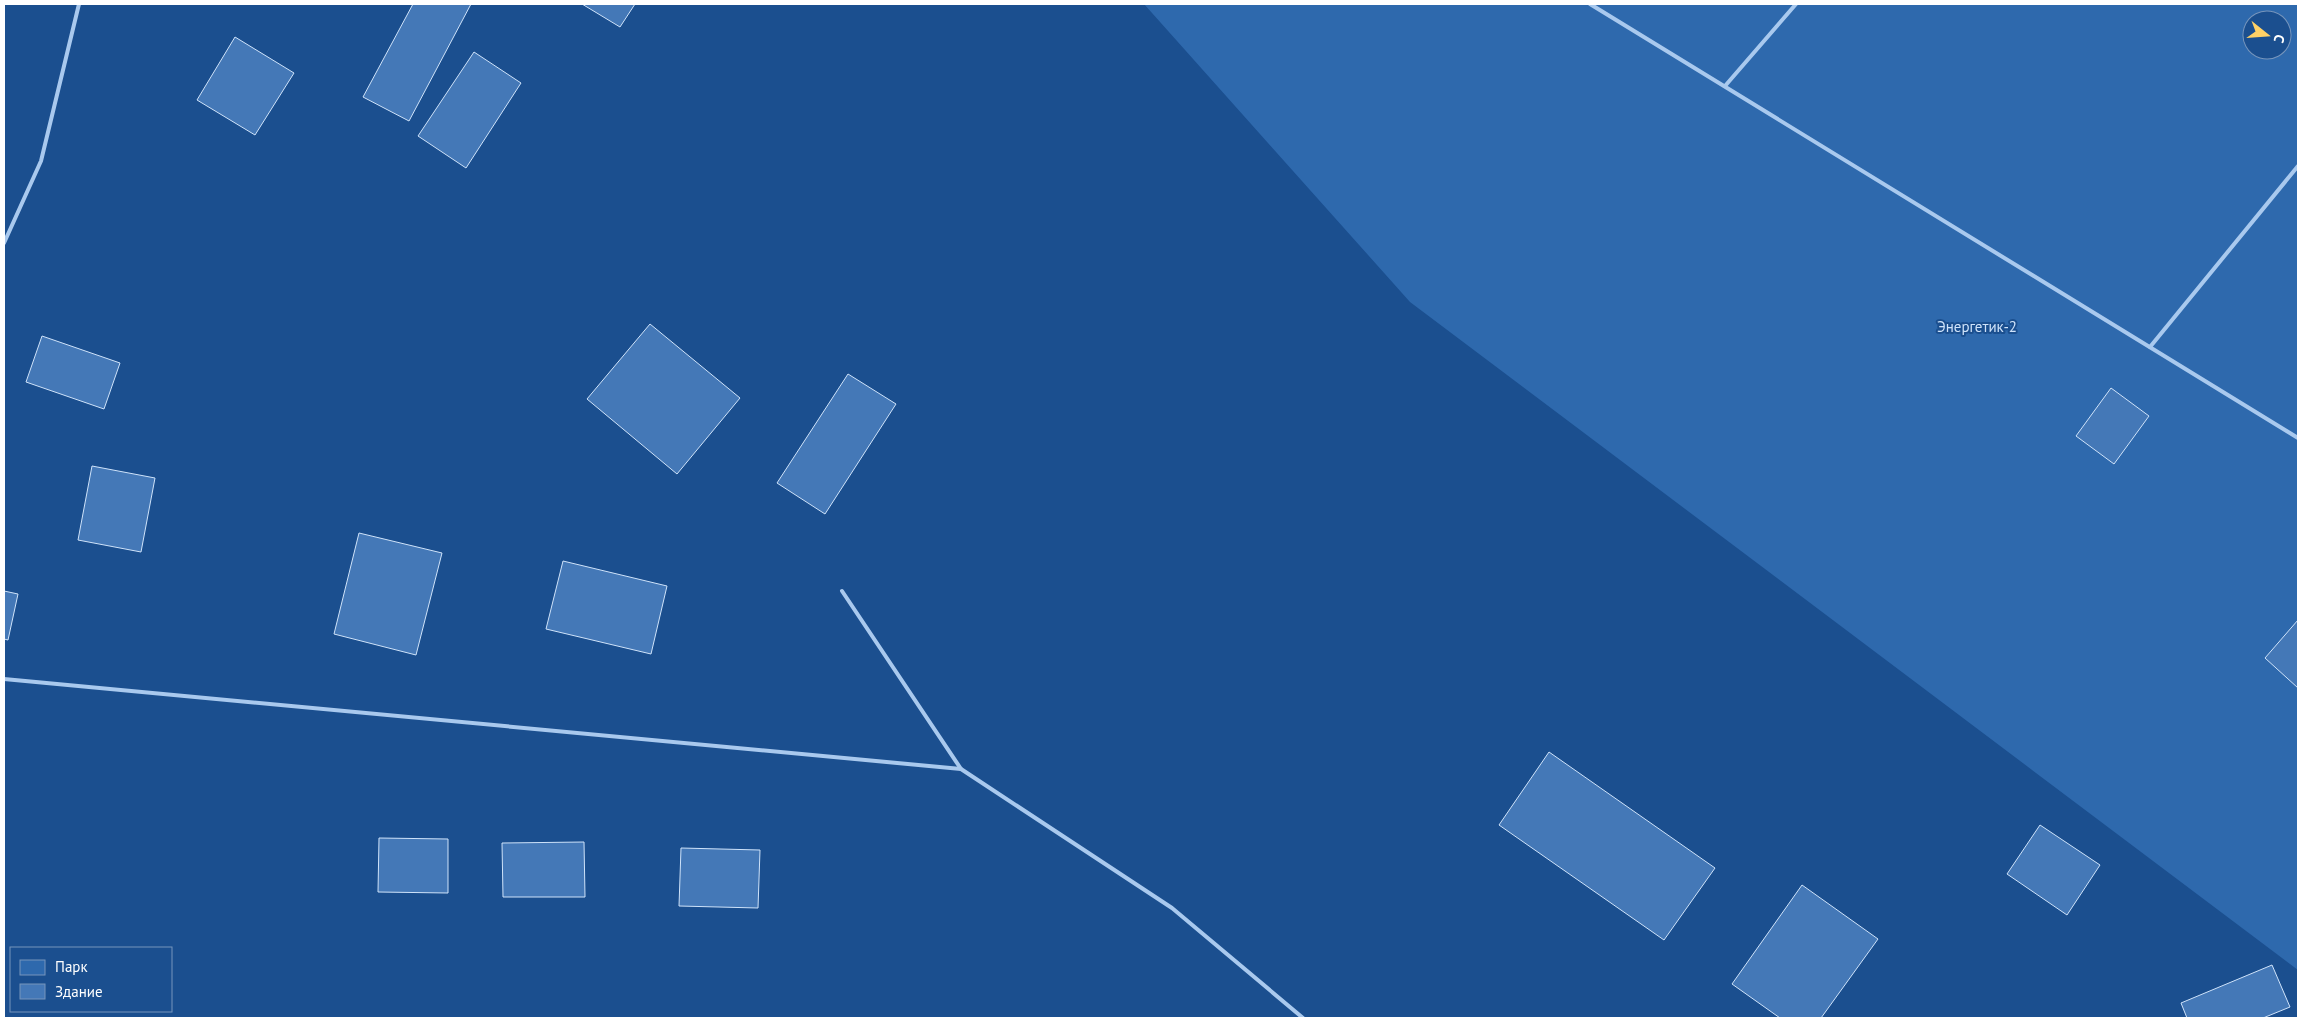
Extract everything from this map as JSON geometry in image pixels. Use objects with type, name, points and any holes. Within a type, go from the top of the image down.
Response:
[{"type":"lane","points":[[4,243],[41,161],[78,4]]},
{"type":"lane","points":[[1590,4],[2298,438]]},
{"type":"lane","points":[[1725,86],[1796,4]]},
{"type":"lane","points":[[2150,346],[2298,166]]},
{"type":"lane","points":[[842,591],[961,769],[1172,908],[1303,1018]]},
{"type":"lane","points":[[4,679],[961,769]]},
{"type":"green space","name":"Энергетик-2","points":[[1144,4],[2298,4],[2298,970],[1410,302]]},
{"type":"building","points":[[413,4],[471,4],[409,121],[363,97]]},
{"type":"building","points":[[582,4],[635,4],[620,27]]},
{"type":"building","points":[[235,37],[294,73],[255,135],[197,100]]},
{"type":"building","points":[[474,52],[521,83],[466,168],[418,136]]},
{"type":"building","points":[[650,324],[740,398],[677,474],[587,399]]},
{"type":"building","points":[[42,336],[120,363],[104,409],[26,382]]},
{"type":"building","points":[[848,374],[896,404],[825,514],[777,483]]},
{"type":"building","points":[[2111,388],[2149,416],[2114,464],[2076,436]]},
{"type":"building","points":[[92,466],[155,478],[141,552],[78,540]]},
{"type":"building","points":[[359,533],[442,553],[416,655],[334,634]]},
{"type":"building","points":[[563,561],[667,586],[651,654],[546,629]]},
{"type":"building","points":[[4,591],[18,594],[8,640],[4,639]]},
{"type":"building","points":[[2298,620],[2298,688],[2265,658]]},
{"type":"building","points":[[1549,752],[1715,868],[1664,940],[1499,825]]},
{"type":"building","points":[[2040,825],[2100,865],[2067,915],[2007,874]]},
{"type":"building","points":[[379,838],[448,839],[448,893],[378,892]]},
{"type":"building","points":[[584,842],[585,897],[503,897],[502,843]]},
{"type":"building","points":[[681,848],[760,850],[758,908],[679,906]]},
{"type":"building","points":[[1802,885],[1878,939],[1821,1018],[1780,1018],[1732,984]]},
{"type":"building","points":[[2272,965],[2290,1007],[2263,1018],[2187,1018],[2181,1003]]}]
